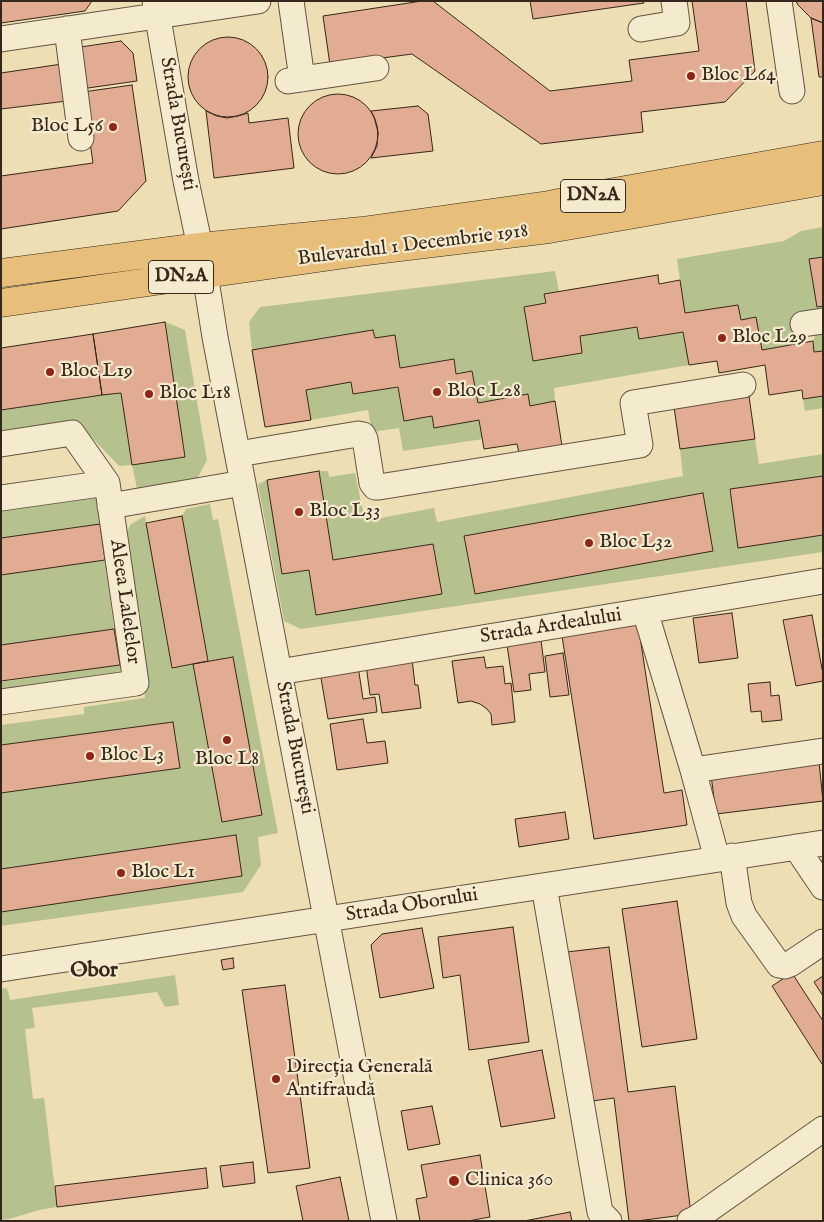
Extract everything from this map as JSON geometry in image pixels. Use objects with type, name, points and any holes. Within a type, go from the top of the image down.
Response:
[{"type":"main road","name":"Bulevardul 1 Decembrie 1918","points":[[1,274],[200,248],[362,231],[548,205],[823,155]]},
{"type":"main road","name":"Bulevardul 1 Decembrie 1918","points":[[1,303],[360,252],[549,229],[823,181]]},
{"type":"street","points":[[1,38],[67,29],[156,9],[258,1]]},
{"type":"street","points":[[291,1],[295,80],[376,68]]},
{"type":"street","points":[[641,29],[677,24],[674,1]]},
{"type":"street","points":[[779,1],[792,91]]},
{"type":"street","name":"Strada București","points":[[156,9],[186,181],[200,248]]},
{"type":"street","points":[[67,29],[81,138]]},
{"type":"street","name":"Strada București","points":[[205,274],[215,337],[384,1221]]},
{"type":"street","points":[[238,454],[358,434],[363,435],[372,483],[375,487],[379,487],[640,444],[633,403],[743,385]]},
{"type":"street","points":[[1,444],[72,433],[86,453],[109,494]]},
{"type":"street","points":[[76,488],[86,453]]},
{"type":"street","points":[[1,498],[76,488],[109,494],[243,483]]},
{"type":"street","name":"Aleea Lalelelor","points":[[1,702],[136,683],[109,494]]},
{"type":"street","name":"Strada Ardealului","points":[[280,672],[823,581]]},
{"type":"street","points":[[645,611],[693,770],[725,857],[744,916],[779,965],[785,966],[790,964],[823,942]]},
{"type":"street","points":[[693,770],[823,751]]},
{"type":"street","name":"Strada Oborului","points":[[1,969],[823,843]]},
{"type":"street","points":[[796,847],[823,887]]},
{"type":"street","points":[[544,886],[600,1212],[609,1221]]},
{"type":"street","points":[[690,1221],[823,1129]]},
{"type":"green space","points":[[823,227],[823,257],[809,260],[817,307],[823,306],[823,316],[791,321],[794,344],[762,350],[756,317],[741,320],[738,305],[685,313],[677,259],[784,241],[801,231]]},
{"type":"green space","points":[[555,271],[559,291],[545,294],[546,303],[524,307],[533,361],[582,353],[580,336],[637,327],[639,339],[683,332],[689,365],[554,388],[555,401],[530,406],[528,394],[478,403],[472,371],[456,374],[453,359],[400,368],[395,335],[375,338],[373,330],[252,350],[249,322],[260,307]]},
{"type":"green space","points":[[165,322],[185,330],[207,460],[197,479],[137,488],[132,465],[185,457]]},
{"type":"green space","points":[[823,333],[823,351],[814,352],[813,341],[815,335]]},
{"type":"green space","points":[[351,382],[354,394],[398,387],[404,420],[432,416],[434,428],[479,420],[483,439],[403,451],[399,428],[372,432],[368,410],[311,420],[306,390]]},
{"type":"green space","points":[[121,393],[132,465],[119,466],[76,421],[1,433],[1,410]]},
{"type":"green space","points":[[823,396],[823,408],[805,411],[803,399]]},
{"type":"green space","points":[[755,439],[759,464],[823,454],[823,476],[730,489],[738,547],[823,535],[823,552],[301,629],[284,621],[258,484],[267,480],[282,574],[309,570],[316,614],[441,594],[433,544],[333,560],[319,471],[328,471],[329,477],[355,473],[365,521],[434,508],[437,522],[683,476],[680,449]],"holes":[[[703,493],[713,551],[475,593],[464,536]]]},
{"type":"green space","points":[[96,495],[100,524],[1,538],[1,509]]},
{"type":"green space","points":[[210,504],[213,520],[218,519],[278,833],[258,837],[261,865],[243,892],[1,926],[1,912],[242,876],[236,835],[1,869],[1,792],[180,768],[173,722],[1,745],[1,725],[84,714],[84,707],[145,698],[124,540],[130,525],[145,516],[172,668],[193,664],[222,822],[261,815],[233,657],[208,661],[182,516],[186,509]]},
{"type":"green space","points":[[105,560],[114,629],[1,645],[1,575]]},
{"type":"green space","points":[[120,665],[121,680],[1,697],[1,682]]},
{"type":"green space","points":[[175,975],[179,1005],[165,1007],[157,992],[32,1008],[35,1028],[25,1029],[33,1099],[44,1098],[57,1207],[1,1220],[1,989],[7,988],[10,1000]]},
{"type":"building","points":[[1,1],[92,1],[85,11],[1,23]]},
{"type":"building","name":"Bloc L64","points":[[433,1],[550,91],[632,81],[629,60],[699,51],[692,1],[746,1],[755,71],[725,102],[641,112],[643,132],[541,144],[412,54],[330,65],[323,16]]},
{"type":"building","points":[[530,1],[643,1],[644,3],[533,19]]},
{"type":"building","points":[[796,1],[823,1],[823,23],[811,18]]},
{"type":"building","points":[[811,18],[823,23],[823,77],[819,77]]},
{"type":"building","points":[[220,37],[236,37],[257,48],[268,69],[268,85],[257,106],[236,117],[220,117],[206,111],[194,99],[188,85],[188,69],[194,55],[206,43]]},
{"type":"building","points":[[121,41],[133,53],[137,81],[81,89],[74,48]]},
{"type":"building","points":[[62,64],[67,101],[1,109],[1,73]]},
{"type":"building","name":"Bloc L56","points":[[132,85],[146,181],[118,211],[1,229],[1,176],[93,163],[83,92]]},
{"type":"building","points":[[330,94],[346,94],[367,105],[378,126],[378,142],[367,163],[346,174],[330,174],[316,168],[304,156],[298,142],[298,126],[304,112],[316,100]]},
{"type":"building","points":[[418,106],[428,114],[433,151],[371,158],[377,146],[378,132],[371,111]]},
{"type":"building","points":[[206,111],[227,118],[248,113],[249,123],[288,118],[294,168],[214,178]]},
{"type":"building","points":[[823,257],[823,306],[817,307],[809,259]]},
{"type":"building","name":"Bloc L29","points":[[658,275],[659,284],[680,280],[685,313],[738,305],[741,320],[756,317],[762,350],[813,341],[814,352],[823,351],[823,396],[803,399],[802,390],[769,395],[765,365],[719,373],[717,361],[689,365],[683,332],[639,339],[637,327],[580,336],[582,353],[533,361],[524,307],[546,303],[544,294]]},
{"type":"building","name":"Bloc L18","points":[[165,322],[185,457],[132,465],[121,393],[102,395],[93,334]]},
{"type":"building","name":"Bloc L28","points":[[373,330],[375,338],[395,335],[400,368],[454,359],[456,374],[472,371],[478,403],[528,394],[530,406],[555,401],[562,446],[519,453],[517,444],[484,449],[479,420],[434,428],[432,416],[404,421],[398,387],[353,394],[351,382],[306,390],[311,420],[265,427],[252,350]]},
{"type":"building","name":"Bloc L19","points":[[93,334],[102,395],[1,410],[1,348]]},
{"type":"building","points":[[749,396],[755,439],[680,449],[674,407]]},
{"type":"building","name":"Bloc L33","points":[[319,471],[333,560],[433,544],[442,594],[316,615],[309,570],[282,574],[267,480]]},
{"type":"building","points":[[823,476],[823,535],[738,548],[730,489]]},
{"type":"building","name":"Bloc L32","points":[[703,493],[713,551],[475,594],[464,536]]},
{"type":"building","points":[[182,516],[208,661],[172,668],[146,523]]},
{"type":"building","points":[[100,524],[105,560],[1,575],[1,538]]},
{"type":"building","points":[[732,613],[738,658],[699,663],[693,618]]},
{"type":"building","points":[[812,615],[823,681],[796,686],[783,620]]},
{"type":"building","points":[[638,624],[664,793],[682,790],[687,825],[594,839],[562,636]]},
{"type":"building","points":[[114,629],[120,665],[1,681],[1,645]]},
{"type":"building","points":[[541,640],[545,672],[529,674],[531,690],[514,692],[507,645]]},
{"type":"building","points":[[563,653],[569,695],[550,697],[545,656]]},
{"type":"building","name":"Bloc L8","points":[[233,657],[262,815],[222,822],[193,664]]},
{"type":"building","points":[[484,657],[486,668],[503,666],[505,684],[511,683],[515,722],[492,725],[491,714],[480,704],[471,701],[458,703],[452,661]]},
{"type":"building","points":[[412,659],[415,685],[418,685],[421,708],[382,713],[379,694],[370,695],[366,665]]},
{"type":"building","points":[[358,666],[363,699],[375,697],[377,712],[328,719],[321,678]]},
{"type":"building","points":[[770,682],[771,696],[779,695],[782,720],[762,722],[761,711],[751,712],[748,684]]},
{"type":"building","points":[[363,719],[367,743],[385,741],[388,763],[337,770],[330,724]]},
{"type":"building","name":"Bloc L3","points":[[173,722],[180,768],[1,793],[1,745]]},
{"type":"building","points":[[819,762],[823,801],[716,814],[711,775]]},
{"type":"building","points":[[565,812],[569,839],[519,847],[515,819]]},
{"type":"building","name":"Bloc L1","points":[[236,835],[242,876],[1,912],[1,869]]},
{"type":"building","points":[[677,901],[697,1039],[642,1047],[622,909]]},
{"type":"building","points":[[513,927],[529,1042],[469,1050],[460,975],[443,978],[438,937]]},
{"type":"building","points":[[422,928],[434,988],[380,998],[371,945],[382,934]]},
{"type":"building","points":[[609,947],[628,1092],[675,1086],[691,1214],[629,1221],[614,1098],[585,1102],[567,952]]},
{"type":"building","points":[[233,958],[234,968],[223,970],[221,960]]},
{"type":"building","points":[[792,973],[823,1021],[822,1064],[772,986]]},
{"type":"building","points":[[823,976],[823,996],[814,982]]},
{"type":"building","name":"Direcția Generală Antifraudă","points":[[285,985],[310,1168],[268,1173],[242,990]]},
{"type":"building","points":[[542,1050],[555,1118],[501,1127],[488,1060]]},
{"type":"building","points":[[432,1106],[440,1144],[408,1150],[401,1111]]},
{"type":"building","name":"Clinica 360","points":[[480,1155],[490,1217],[468,1221],[420,1221],[416,1199],[427,1197],[421,1165]]},
{"type":"building","points":[[253,1162],[255,1183],[223,1187],[220,1166]]},
{"type":"building","points":[[206,1168],[208,1188],[57,1207],[55,1186]]},
{"type":"building","points":[[340,1177],[349,1221],[303,1221],[296,1186]]},
{"type":"building","points":[[570,1212],[572,1221],[524,1221]]},
{"type":"place","name":"Bloc L64","points":[[691,76]]},
{"type":"place","name":"Bloc L56","points":[[113,127]]},
{"type":"place","name":"Bloc L29","points":[[722,338]]},
{"type":"place","name":"Bloc L19","points":[[50,372]]},
{"type":"place","name":"Bloc L28","points":[[437,392]]},
{"type":"place","name":"Bloc L18","points":[[149,394]]},
{"type":"place","name":"Bloc L33","points":[[299,512]]},
{"type":"place","name":"Bloc L32","points":[[589,543]]},
{"type":"place","name":"Bloc L8","points":[[227,740]]},
{"type":"place","name":"Bloc L3","points":[[90,756]]},
{"type":"place","name":"Bloc L1","points":[[121,873]]},
{"type":"place","name":"Direcția Generală Antifraudă","points":[[276,1079]]},
{"type":"place","name":"Clinica 360","points":[[454,1181]]},
{"type":"district","name":"Obor","points":[[94,972]]}]
